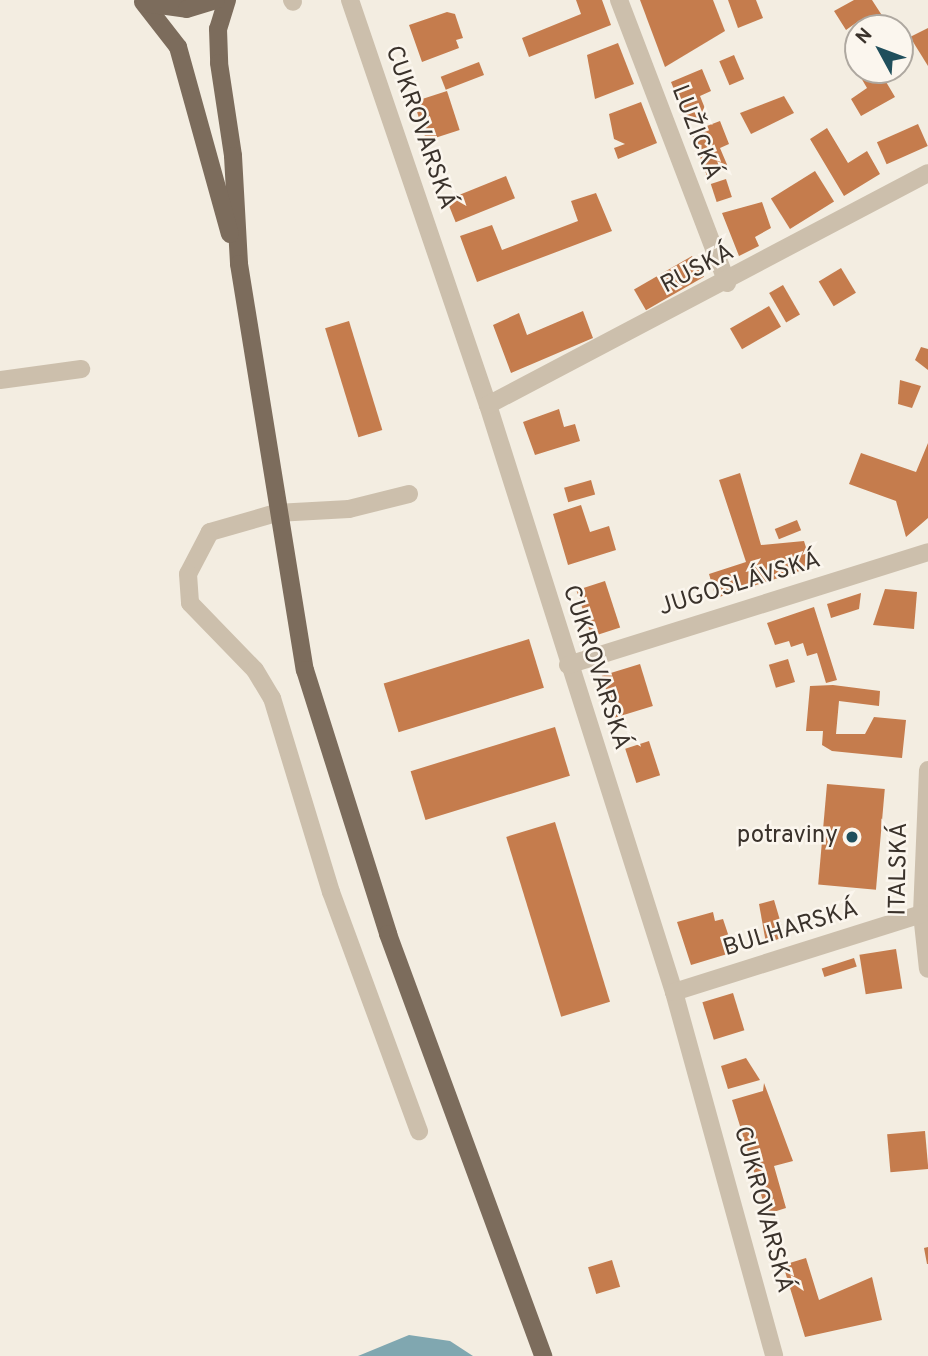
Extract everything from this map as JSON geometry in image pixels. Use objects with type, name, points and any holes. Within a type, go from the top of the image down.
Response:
[{"type":"main road","points":[[141,1],[175,10],[216,0]]},
{"type":"main road","points":[[227,0],[218,29],[219,63],[233,156],[239,264],[276,513],[304,670],[326,748],[543,1356]]},
{"type":"main road","points":[[141,1],[178,47],[239,264]]},
{"type":"street","name":"CUKROVARSKÁ","points":[[350,0],[488,405],[568,665],[674,992],[774,1356]]},
{"type":"street","name":"LUŽICKÁ","points":[[619,0],[727,283]]},
{"type":"street","name":"RUSKÁ","points":[[488,405],[727,283],[928,173]]},
{"type":"street","points":[[0,380],[81,369]]},
{"type":"street","points":[[410,494],[349,509],[276,513],[210,531],[188,574],[190,603],[255,670],[272,698],[331,892],[419,1131]]},
{"type":"street","name":"JUGOSLÁVSKÁ","points":[[568,665],[928,552]]},
{"type":"street","name":"ITALSKÁ","points":[[928,770],[922,914],[928,969]]},
{"type":"street","name":"BULHARSKÁ","points":[[674,992],[922,914]]},
{"type":"water","points":[[409,1335],[450,1341],[473,1356],[358,1356]]},
{"type":"building","points":[[576,0],[602,0],[611,25],[529,57],[522,38],[581,14]]},
{"type":"building","points":[[640,0],[713,0],[725,31],[665,67]]},
{"type":"building","points":[[728,0],[756,0],[763,18],[738,28]]},
{"type":"building","points":[[854,0],[872,0],[881,14],[844,14],[844,27],[834,11]]},
{"type":"building","points":[[447,12],[455,14],[463,38],[456,40],[459,48],[422,62],[409,25]]},
{"type":"building","points":[[928,28],[928,66],[914,43],[914,35]]},
{"type":"building","points":[[618,43],[634,84],[595,99],[587,55]]},
{"type":"building","points":[[734,55],[744,79],[729,85],[719,61]]},
{"type":"building","points":[[479,62],[484,75],[446,90],[441,77]]},
{"type":"building","points":[[702,69],[711,91],[700,96],[708,116],[688,124],[671,82]]},
{"type":"building","points":[[865,84],[887,84],[895,97],[861,116],[851,99],[867,88]]},
{"type":"building","points":[[447,91],[460,130],[426,141],[414,102]]},
{"type":"building","points":[[784,96],[794,113],[751,134],[740,113]]},
{"type":"building","points":[[641,102],[657,143],[618,159],[614,148],[625,144],[614,139],[609,114]]},
{"type":"building","points":[[720,121],[729,144],[720,148],[728,167],[707,176],[691,132]]},
{"type":"building","points":[[918,124],[928,146],[887,164],[877,142]]},
{"type":"building","points":[[827,128],[848,163],[867,151],[880,174],[844,196],[810,139]]},
{"type":"building","points":[[815,171],[834,202],[790,229],[771,199]]},
{"type":"building","points":[[506,176],[515,198],[456,222],[447,200]]},
{"type":"building","points":[[726,179],[732,197],[717,202],[711,184]]},
{"type":"building","points":[[596,193],[612,231],[477,282],[460,236],[492,225],[502,250],[578,221],[571,201]]},
{"type":"building","points":[[762,202],[771,228],[755,237],[759,246],[739,256],[722,213]]},
{"type":"building","points":[[692,256],[704,277],[646,310],[634,290]]},
{"type":"building","points":[[841,268],[856,293],[834,306],[819,281]]},
{"type":"building","points":[[783,285],[800,314],[786,322],[769,293]]},
{"type":"building","points":[[769,306],[781,327],[742,349],[730,328]]},
{"type":"building","points":[[583,311],[593,338],[511,373],[493,325],[519,313],[527,335]]},
{"type":"building","points":[[349,321],[382,430],[358,437],[325,328]]},
{"type":"building","points":[[921,347],[928,349],[928,370],[915,360]]},
{"type":"building","points":[[900,380],[921,386],[912,408],[898,404]]},
{"type":"building","points":[[559,409],[564,427],[575,424],[580,441],[535,455],[523,422]]},
{"type":"building","points":[[928,443],[928,518],[906,537],[896,501],[849,484],[861,453],[916,472]]},
{"type":"building","points":[[740,473],[761,545],[804,541],[812,567],[716,598],[709,574],[746,562],[719,480]]},
{"type":"building","points":[[591,480],[595,494],[568,502],[564,488]]},
{"type":"building","points":[[581,505],[590,532],[609,526],[616,550],[568,565],[553,514]]},
{"type":"building","points":[[797,520],[801,530],[779,539],[775,529]]},
{"type":"building","points":[[605,581],[620,628],[592,637],[576,590]]},
{"type":"building","points":[[885,589],[917,592],[914,629],[873,625]]},
{"type":"building","points":[[861,593],[859,609],[831,618],[827,604]]},
{"type":"building","points":[[814,607],[837,680],[826,683],[817,653],[807,656],[803,643],[791,647],[789,641],[775,645],[767,623]]},
{"type":"building","points":[[529,639],[544,688],[399,732],[384,683]]},
{"type":"building","points":[[788,659],[795,682],[776,688],[769,665]]},
{"type":"building","points":[[640,664],[653,706],[615,718],[602,676]]},
{"type":"building","points":[[833,685],[880,691],[879,706],[839,701],[836,734],[865,734],[874,717],[906,720],[902,758],[832,751],[822,745],[823,731],[806,731],[810,686]]},
{"type":"building","points":[[555,727],[570,776],[426,820],[411,771]]},
{"type":"building","points":[[649,741],[660,775],[636,783],[625,749]]},
{"type":"building","name":"potraviny","points":[[827,784],[885,789],[876,890],[818,885]]},
{"type":"building","points":[[555,822],[610,1002],[561,1017],[506,837]]},
{"type":"building","points":[[774,900],[785,937],[766,943],[759,904]]},
{"type":"building","points":[[713,912],[715,921],[723,919],[734,952],[691,965],[677,922]]},
{"type":"building","points":[[896,949],[902,989],[866,994],[859,955]]},
{"type":"building","points":[[854,958],[857,967],[824,977],[822,969]]},
{"type":"building","points":[[733,993],[744,1030],[714,1040],[702,1002]]},
{"type":"building","points":[[746,1058],[760,1080],[728,1089],[721,1066]]},
{"type":"building","points":[[764,1083],[793,1161],[774,1166],[786,1208],[767,1214],[732,1100],[763,1091]]},
{"type":"building","points":[[925,1131],[928,1169],[890,1172],[887,1134]]},
{"type":"building","points":[[928,1247],[928,1264],[927,1264],[924,1248]]},
{"type":"building","points":[[806,1258],[819,1300],[872,1277],[882,1320],[805,1337],[783,1265]]},
{"type":"building","points":[[612,1260],[620,1287],[596,1294],[588,1267]]},
{"type":"place","name":"potraviny","points":[[852,837]]}]
